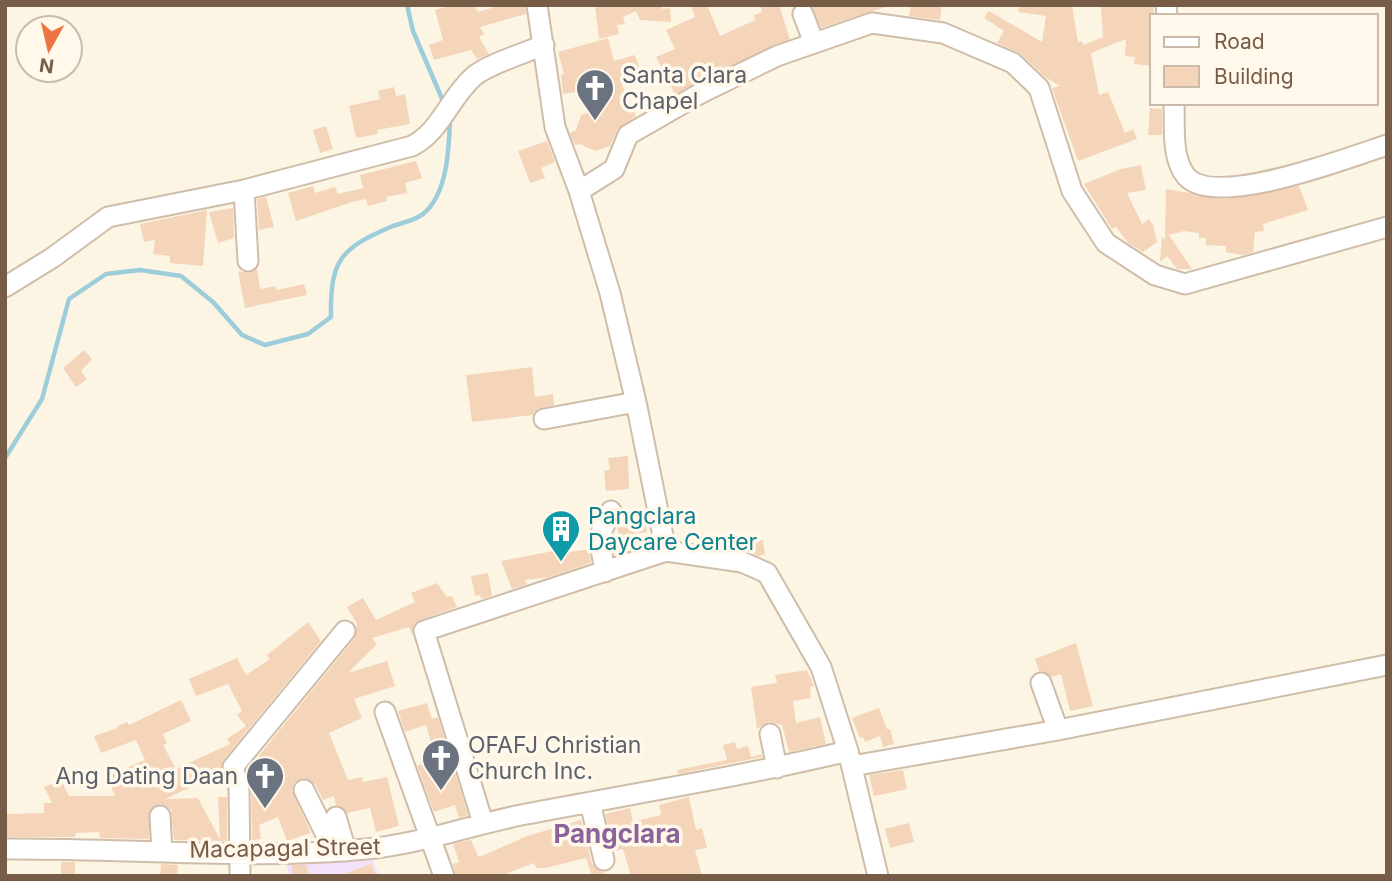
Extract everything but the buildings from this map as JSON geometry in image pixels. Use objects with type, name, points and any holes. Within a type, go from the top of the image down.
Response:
[{"type":"street","points":[[537,5],[555,127],[579,191],[610,293],[636,402],[666,551]]},
{"type":"street","points":[[803,14],[814,43]]},
{"type":"street","points":[[579,191],[614,169],[628,135],[701,93],[777,56],[872,23],[943,33],[1013,63],[1039,88],[1072,191],[1106,243],[1155,275],[1185,284],[1387,227]]},
{"type":"street","points":[[5,287],[52,258],[108,217],[244,190],[419,143],[426,139],[450,101],[476,74],[544,45]]},
{"type":"street","points":[[1174,105],[1177,161],[1192,182],[1204,186],[1227,188],[1287,177],[1387,145]]},
{"type":"street","points":[[244,190],[248,261]]},
{"type":"street","points":[[544,419],[636,402]]},
{"type":"street","points":[[606,572],[598,537],[611,511]]},
{"type":"street","points":[[483,823],[424,631],[666,551],[742,562],[767,573],[821,667],[850,758],[878,876]]},
{"type":"street","points":[[240,876],[238,869],[242,852],[239,787],[233,767],[345,631]]},
{"type":"street","name":"Macapagal Street","points":[[5,849],[340,851],[429,840],[483,823],[777,768],[1058,730],[1387,665]]},
{"type":"street","points":[[1041,683],[1058,730]]},
{"type":"street","points":[[385,712],[444,876]]},
{"type":"street","points":[[770,734],[777,768]]},
{"type":"street","points":[[304,790],[340,851]]},
{"type":"street","points":[[590,803],[604,860]]},
{"type":"street","points":[[160,816],[162,851]]},
{"type":"street","points":[[336,817],[340,851]]},
{"type":"shaded area","points":[[305,858],[373,860],[379,876],[290,876],[286,864]]},
{"type":"waterway","points":[[407,5],[413,31],[443,101]]},
{"type":"waterway","points":[[5,458],[42,399],[69,299],[106,274],[140,270],[181,276],[213,302],[242,335],[265,345],[308,334],[331,317],[336,269],[350,249],[375,234],[417,218],[438,195],[446,169],[450,118]]},
{"type":"place","name":"Santa Clara Chapel","points":[[595,122]]},
{"type":"place","name":"Pangclara Daycare Center","points":[[561,563]]},
{"type":"place","name":"OFAFJ Christian Church Inc.","points":[[441,792]]},
{"type":"place","name":"Ang Dating Daan","points":[[265,810]]},
{"type":"district","name":"Pangclara","points":[[617,834]]}]
